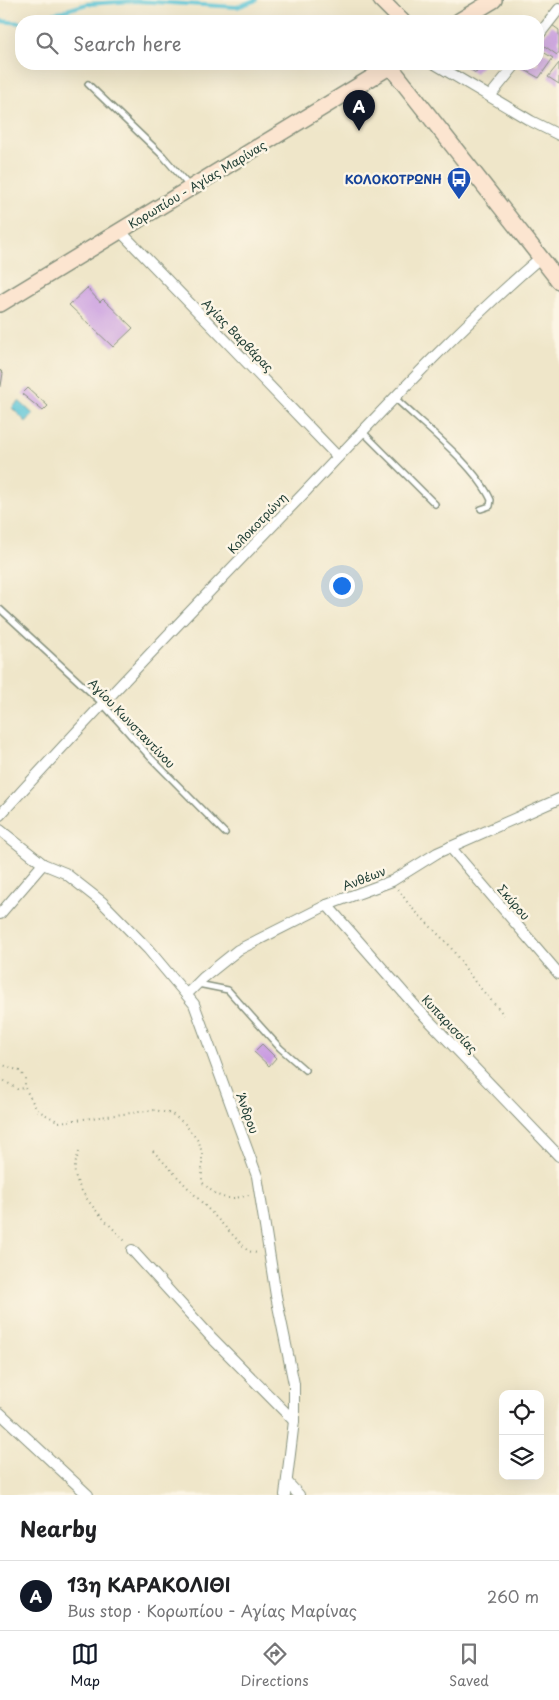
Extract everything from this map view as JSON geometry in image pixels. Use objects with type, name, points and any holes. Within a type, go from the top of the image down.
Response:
[{"type":"main road","points":[[381,0],[396,15]]},
{"type":"main road","points":[[470,15],[494,0]]},
{"type":"main road","name":"Κορωπίου - Αγίας Μαρίνας","points":[[0,304],[384,70]]},
{"type":"main road","points":[[396,70],[559,281]]},
{"type":"street","points":[[544,28],[559,9]]},
{"type":"street","points":[[445,70],[559,135]]},
{"type":"street","points":[[490,96],[511,70]]},
{"type":"street","name":"Αγίας Βαρβάρας","points":[[120,231],[338,457]]},
{"type":"street","name":"Κολοκοτρώνη","points":[[0,814],[102,703],[395,398],[492,300],[541,258]]},
{"type":"street","name":"Ανθέων","points":[[188,994],[238,950],[327,905],[392,881],[450,847],[559,799]]},
{"type":"street","name":"Άνδρου","points":[[0,830],[43,864],[64,872],[102,902],[188,994],[194,1004],[257,1176],[269,1254],[294,1384],[294,1421],[285,1495]]},
{"type":"street","name":"Σκύρου","points":[[450,847],[559,974]]},
{"type":"street","points":[[0,914],[43,864]]},
{"type":"street","name":"Κυπαρισσίας","points":[[327,905],[417,1008],[559,1156]]},
{"type":"street","points":[[132,1250],[212,1338],[294,1421]]},
{"type":"street","points":[[0,1413],[88,1495]]},
{"type":"street","points":[[287,1482],[299,1495]]},
{"type":"lane","points":[[88,84],[163,156],[191,188]]},
{"type":"lane","points":[[395,398],[461,461],[488,493],[491,500],[490,506],[482,509]]},
{"type":"lane","points":[[363,432],[436,504]]},
{"type":"lane","name":"Αγίου Κωνσταντίνου","points":[[0,610],[102,703],[225,833]]},
{"type":"lane","points":[[198,984],[228,990],[280,1048],[306,1070]]},
{"type":"path","points":[[392,881],[410,906],[449,945],[475,982],[504,1015]]},
{"type":"path","points":[[0,1064],[20,1071],[25,1078],[25,1088],[37,1110],[59,1122],[155,1110],[172,1114],[185,1124],[199,1142],[202,1153],[202,1182],[213,1194],[230,1200],[259,1192]]},
{"type":"path","points":[[0,1078],[17,1089],[25,1088]]},
{"type":"path","points":[[154,1151],[248,1251],[269,1254]]},
{"type":"path","points":[[79,1152],[75,1163],[75,1177],[82,1192],[132,1250]]},
{"type":"water","points":[[19,401],[33,414],[26,422],[12,408]]},
{"type":"building","points":[[552,25],[559,30],[559,52],[557,55],[544,46],[544,35]]},
{"type":"building","points":[[544,53],[553,58],[539,78],[525,70],[544,70]]},
{"type":"building","points":[[559,63],[559,84],[548,77]]},
{"type":"building","points":[[87,288],[100,302],[103,299],[133,328],[113,347],[69,305]]},
{"type":"building","points":[[0,370],[3,373],[1,386],[0,386]]},
{"type":"building","points":[[28,388],[48,406],[43,411],[22,394]]},
{"type":"building","points":[[262,1044],[276,1058],[269,1066],[254,1052]]},
{"type":"waterway","points":[[49,15],[87,4],[135,1],[237,7],[256,0]]},
{"type":"waterway","points":[[0,21],[15,22]]},
{"type":"place","name":"13η ΚΑΡΑΚΟΛΙΘΙ","points":[[359,131]]},
{"type":"place","name":"ΚΟΛΟΚΟΤΡΩΝΗ","points":[[459,200]]}]
